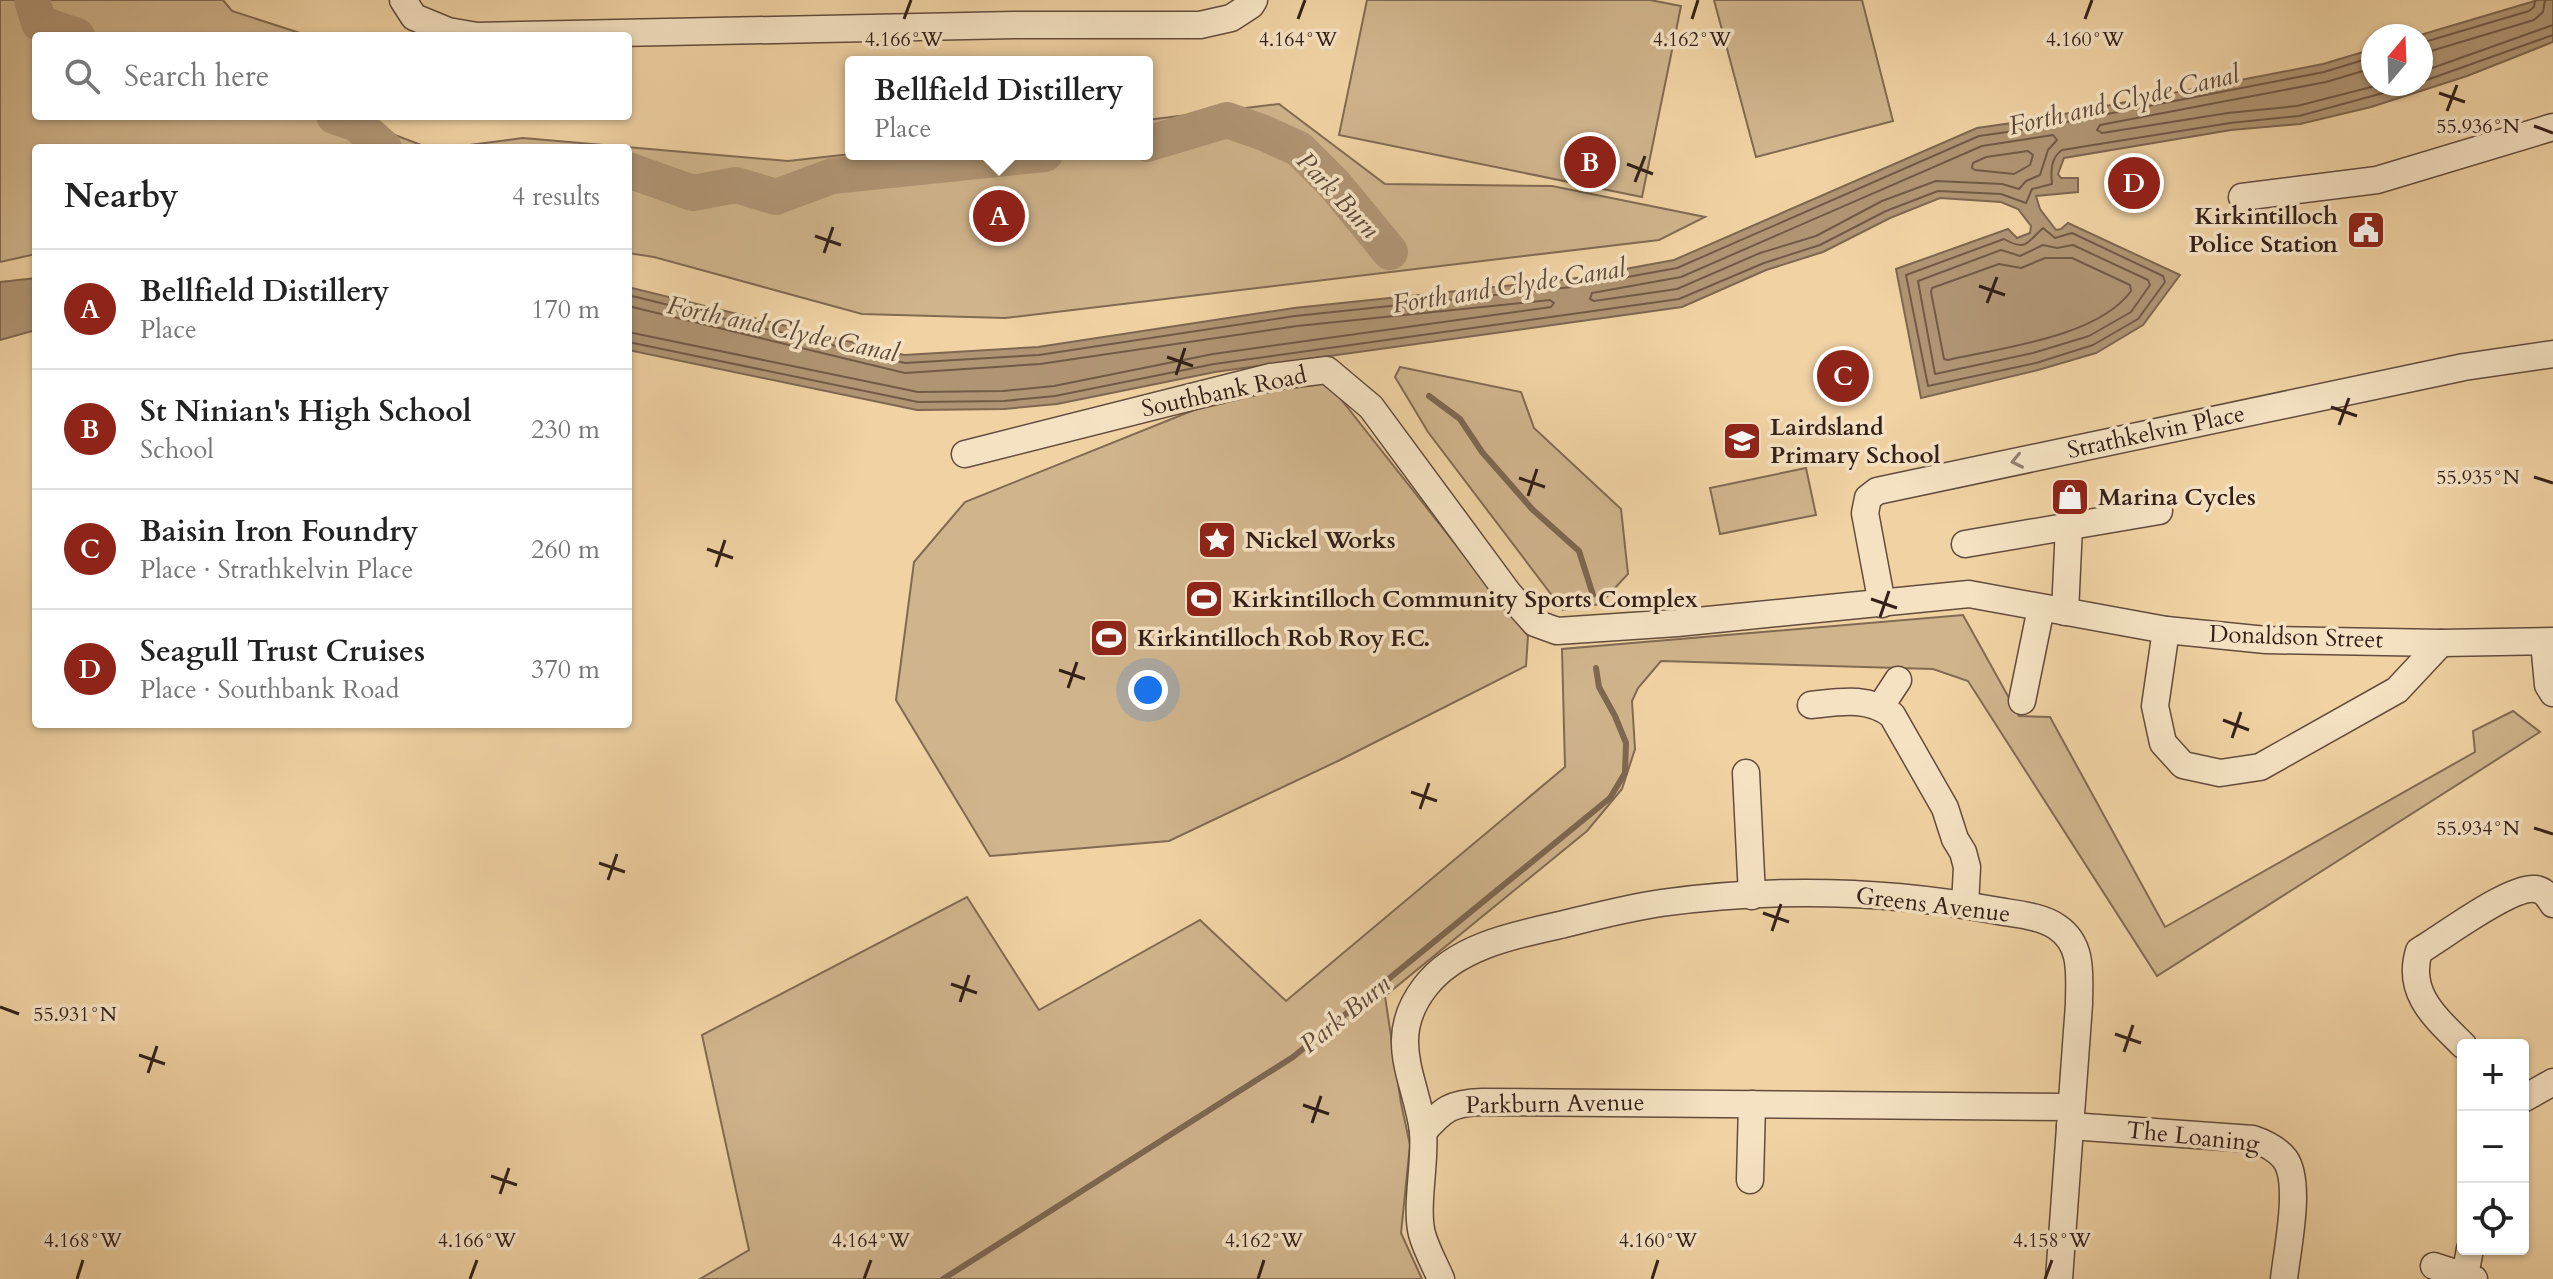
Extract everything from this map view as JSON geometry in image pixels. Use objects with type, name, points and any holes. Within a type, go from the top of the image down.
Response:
[{"type":"street","points":[[403,0],[414,17],[454,32]]},
{"type":"street","points":[[632,33],[1014,25],[1200,25],[1231,18],[1254,0]]},
{"type":"street","points":[[2242,197],[2377,180],[2553,127]]},
{"type":"street","name":"Strathkelvin Place","points":[[1882,604],[1865,513],[1868,498],[1877,491],[2464,367],[2553,354]]},
{"type":"street","name":"Southbank Road","points":[[965,454],[1270,377],[1327,370],[1371,407],[1509,594],[1535,623],[1557,631]]},
{"type":"street","points":[[1965,544],[2159,511]]},
{"type":"street","points":[[2022,701],[2053,610],[2069,526]]},
{"type":"street","name":"Donaldson Street","points":[[1557,631],[1677,623],[1969,594],[2166,630],[2266,640],[2549,641]]},
{"type":"street","points":[[2166,630],[2155,706],[2163,743],[2183,765],[2220,773],[2260,767],[2397,690],[2441,643]]},
{"type":"street","points":[[2549,641],[2548,685],[2553,693]]},
{"type":"street","points":[[1881,706],[1898,680]]},
{"type":"street","points":[[1811,705],[1851,700],[1881,706],[1892,715],[1945,808],[1955,839],[1963,852],[1967,867],[1965,905]]},
{"type":"street","points":[[1746,773],[1752,896]]},
{"type":"street","points":[[2457,1039],[2416,989],[2414,967],[2419,951],[2514,891],[2533,888],[2544,891],[2553,904]]},
{"type":"street","name":"Greens Avenue","points":[[1423,1132],[1406,1068],[1406,1026],[1415,1002],[1427,984],[1474,950],[1517,935],[1661,903],[1752,896],[1899,896],[2027,917],[2056,926],[2071,940],[2079,960],[2079,1004],[2059,1279]]},
{"type":"street","points":[[2529,1096],[2553,1082]]},
{"type":"street","name":"Parkburn Avenue","points":[[1423,1132],[1440,1112],[1459,1102],[1752,1104],[2070,1117]]},
{"type":"street","points":[[1750,1180],[1752,1104]]},
{"type":"street","name":"The Loaning","points":[[2070,1117],[2267,1143],[2284,1158],[2291,1173],[2292,1199],[2284,1279]]},
{"type":"street","points":[[1423,1132],[1421,1233],[1441,1279]]},
{"type":"street","points":[[2434,1266],[2470,1277],[2470,1255]]},
{"type":"shaded area","points":[[0,0],[223,0],[232,11],[297,32],[32,32],[32,120],[356,120],[418,144],[32,144],[32,255],[0,262]]},
{"type":"shaded area","points":[[1367,0],[1650,0],[1681,6],[1642,197],[1339,135]]},
{"type":"shaded area","points":[[1714,0],[1862,0],[1893,121],[1756,157]]},
{"type":"shaded area","points":[[1279,104],[1385,184],[1552,186],[1705,217],[1659,240],[1005,318],[862,314],[632,254],[632,147],[788,161],[845,155],[845,160],[1153,160],[1153,119]]},
{"type":"shaded area","points":[[523,138],[592,144],[477,144]]},
{"type":"shaded area","points":[[1400,367],[1521,392],[1534,428],[1621,509],[1628,574],[1600,604],[1563,610],[1428,432],[1395,377]]},
{"type":"shaded area","name":"Kirkintilloch Community Sports Complex","points":[[1325,379],[1528,636],[1526,666],[1340,760],[1169,841],[990,856],[896,700],[914,562],[965,502],[1194,410]]},
{"type":"shaded area","points":[[1806,468],[1816,515],[1720,534],[1710,488]]},
{"type":"shaded area","points":[[1963,615],[2019,716],[2050,717],[2165,927],[2475,752],[2473,731],[2513,711],[2540,732],[2157,976],[1968,681],[1933,669],[1661,661],[1638,688],[1632,701],[1635,749],[1622,789],[1587,831],[1385,996],[1410,1145],[1401,1233],[1422,1279],[700,1279],[749,1250],[702,1035],[967,897],[1039,1010],[1200,920],[1286,1001],[1565,767],[1562,649]]},
{"type":"water","points":[[2538,0],[2553,0],[2553,42],[2433,87],[2433,31]]},
{"type":"water","name":"Forth and Clyde Canal","points":[[2361,53],[2361,96],[2405,96],[2300,124],[2231,130],[2064,158],[2058,174],[2061,178],[2078,178],[2078,192],[2036,196],[2040,209],[2056,230],[2068,223],[2180,275],[2143,325],[2096,353],[1921,398],[1896,269],[2008,229],[2017,238],[2030,233],[2031,226],[2018,209],[2001,202],[1940,198],[1890,218],[1823,252],[1766,270],[1682,307],[1215,372],[1057,404],[1004,409],[917,410],[632,351],[632,288],[904,355],[1038,347],[1294,308],[1571,279],[1674,260],[1977,128],[2323,64]]},
{"type":"water","points":[[32,278],[32,331],[0,340],[0,282]]},
{"type":"waterway","name":"Park Burn","points":[[32,0],[39,23],[65,32]]},
{"type":"waterway","name":"Park Burn","points":[[346,120],[357,124],[380,144]]},
{"type":"waterway","name":"Park Burn","points":[[1153,142],[1227,120],[1299,149],[1335,185],[1390,252]]},
{"type":"waterway","name":"Park Burn","points":[[632,171],[693,193],[736,185],[776,197],[832,176],[987,160]]},
{"type":"waterway","name":"Park Burn","points":[[1429,396],[1460,419],[1482,452],[1532,509],[1579,551],[1593,595]]},
{"type":"waterway","name":"Park Burn","points":[[943,1279],[1293,1057],[1610,798],[1625,773],[1626,743],[1599,687],[1596,668]]},
{"type":"place","name":"St Ninian's High School","points":[[1590,162]]},
{"type":"place","name":"Seagull Trust Cruises","points":[[2134,183]]},
{"type":"place","name":"Bellfield Distillery","points":[[999,216]]},
{"type":"place","name":"Kirkintilloch Police Station","points":[[2366,230]]},
{"type":"place","name":"Baisin Iron Foundry","points":[[1843,376]]},
{"type":"place","name":"Lairdsland Primary School","points":[[1742,441]]},
{"type":"place","name":"Marina Cycles","points":[[2070,497]]},
{"type":"place","name":"Nickel Works","points":[[1217,540]]},
{"type":"place","name":"Kirkintilloch Community Sports Complex","points":[[1204,599]]},
{"type":"place","name":"Kirkintilloch Rob Roy F.C.","points":[[1109,638]]}]
